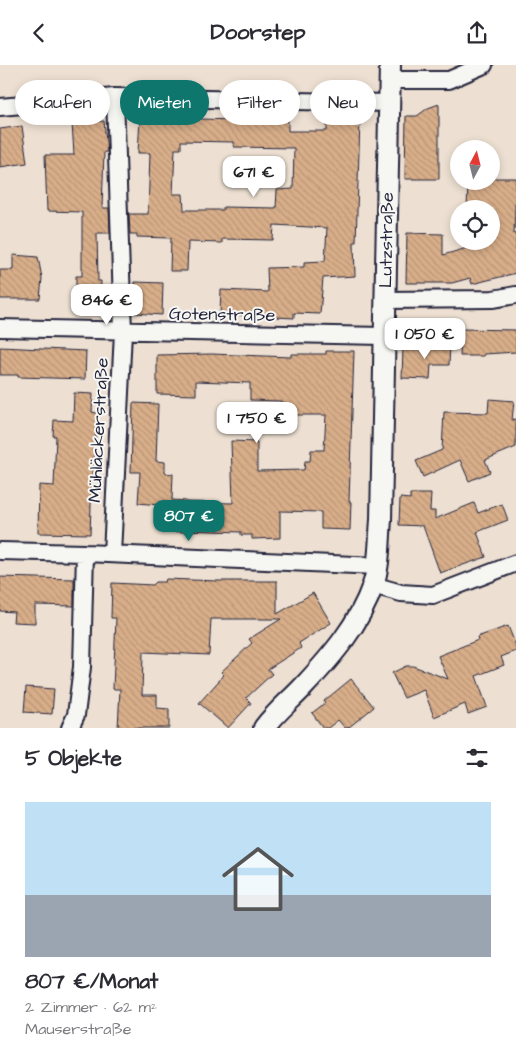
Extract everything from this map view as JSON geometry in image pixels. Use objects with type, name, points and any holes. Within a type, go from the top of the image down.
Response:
[{"type":"street","points":[[390,73],[449,80],[484,65]]},
{"type":"street","name":"Lutzstraße","points":[[375,575],[381,521],[383,337],[390,73]]},
{"type":"street","points":[[0,107],[115,97],[389,103]]},
{"type":"street","name":"Mühläckerstraße","points":[[112,554],[123,332],[115,97]]},
{"type":"street","points":[[384,300],[493,299],[516,295]]},
{"type":"street","name":"Gotenstraße","points":[[0,328],[383,337]]},
{"type":"street","points":[[0,551],[112,554],[375,575],[401,593],[433,595],[516,563]]},
{"type":"street","points":[[70,728],[76,715],[82,667],[85,553]]},
{"type":"street","points":[[264,728],[272,717],[303,687],[344,642],[375,575]]},
{"type":"building","points":[[439,104],[439,179],[405,179],[406,116],[417,116],[428,108]]},
{"type":"building","points":[[209,119],[219,120],[219,125],[288,125],[288,131],[327,131],[327,125],[360,125],[356,242],[354,242],[355,276],[323,278],[320,314],[294,313],[294,318],[220,314],[221,290],[268,292],[267,268],[304,267],[304,262],[325,261],[327,228],[274,225],[273,240],[222,239],[222,243],[188,242],[187,271],[170,271],[171,238],[137,237],[137,234],[130,234],[129,214],[148,214],[150,153],[138,153],[140,125],[209,125]],"holes":[[[181,141],[234,142],[234,147],[294,148],[293,189],[277,190],[276,208],[223,207],[223,210],[184,210],[183,194],[173,194],[175,149],[181,149]]]},
{"type":"building","points":[[72,125],[104,125],[107,152],[104,152],[102,208],[109,208],[110,233],[97,233],[98,281],[101,281],[100,305],[76,305],[76,276],[82,276],[82,212],[47,211],[45,155],[74,155]]},
{"type":"building","points":[[22,126],[27,163],[0,167],[0,129]]},
{"type":"building","points":[[500,178],[516,178],[514,234],[516,234],[516,273],[472,284],[470,278],[452,283],[406,283],[407,233],[443,234],[443,255],[460,250],[500,250],[500,200],[467,200],[468,190],[500,190]]},
{"type":"building","points":[[13,255],[38,257],[42,278],[40,299],[0,299],[0,270],[13,270]]},
{"type":"building","points":[[135,282],[163,283],[162,315],[134,313]]},
{"type":"building","points":[[461,329],[516,330],[516,352],[484,354],[484,356],[460,356]]},
{"type":"building","points":[[429,342],[450,342],[449,365],[431,365],[430,379],[402,378],[403,348],[429,349]]},
{"type":"building","points":[[0,347],[86,351],[85,379],[0,375]]},
{"type":"building","points":[[326,351],[354,351],[349,502],[351,502],[350,530],[321,529],[321,512],[280,511],[280,538],[252,539],[252,535],[241,535],[241,532],[158,531],[159,505],[138,503],[140,472],[131,472],[133,403],[158,404],[156,461],[165,462],[165,473],[173,474],[172,500],[186,502],[233,503],[231,441],[257,442],[257,471],[304,470],[305,461],[310,461],[311,450],[324,450],[326,415],[281,415],[281,401],[250,400],[250,383],[196,381],[196,395],[157,394],[157,355],[211,354],[291,357],[291,354],[326,354]]},
{"type":"building","points":[[74,393],[93,394],[92,412],[97,413],[90,534],[38,533],[39,485],[54,486],[56,436],[53,436],[54,420],[73,421]]},
{"type":"building","points":[[489,399],[514,401],[512,420],[516,419],[516,447],[485,460],[490,472],[469,481],[460,460],[423,477],[416,461],[442,450],[444,412],[488,413]]},
{"type":"building","points":[[410,494],[431,494],[430,511],[435,511],[435,519],[474,503],[478,513],[502,504],[508,520],[477,532],[486,557],[440,573],[423,526],[399,525],[400,498],[410,499]]},
{"type":"building","points":[[0,577],[74,579],[74,606],[35,605],[35,623],[13,622],[14,612],[0,611]]},
{"type":"building","points":[[166,579],[277,581],[277,614],[313,593],[331,623],[299,643],[301,648],[268,669],[272,674],[246,698],[251,703],[228,728],[199,703],[224,675],[221,672],[252,643],[249,639],[281,619],[211,619],[209,655],[143,652],[142,695],[157,695],[157,708],[169,709],[169,728],[118,728],[120,689],[113,689],[116,618],[111,618],[112,583],[153,585],[156,582],[165,582]]},
{"type":"building","points":[[508,626],[516,646],[516,651],[501,657],[504,665],[476,676],[487,707],[468,714],[465,704],[434,717],[424,690],[404,698],[392,673],[406,666],[413,666],[448,679],[438,656],[478,640],[477,637]]},
{"type":"building","points":[[351,679],[374,707],[348,728],[345,728],[338,720],[328,728],[323,728],[312,713]]},
{"type":"building","points":[[26,687],[54,689],[52,714],[24,712]]}]
